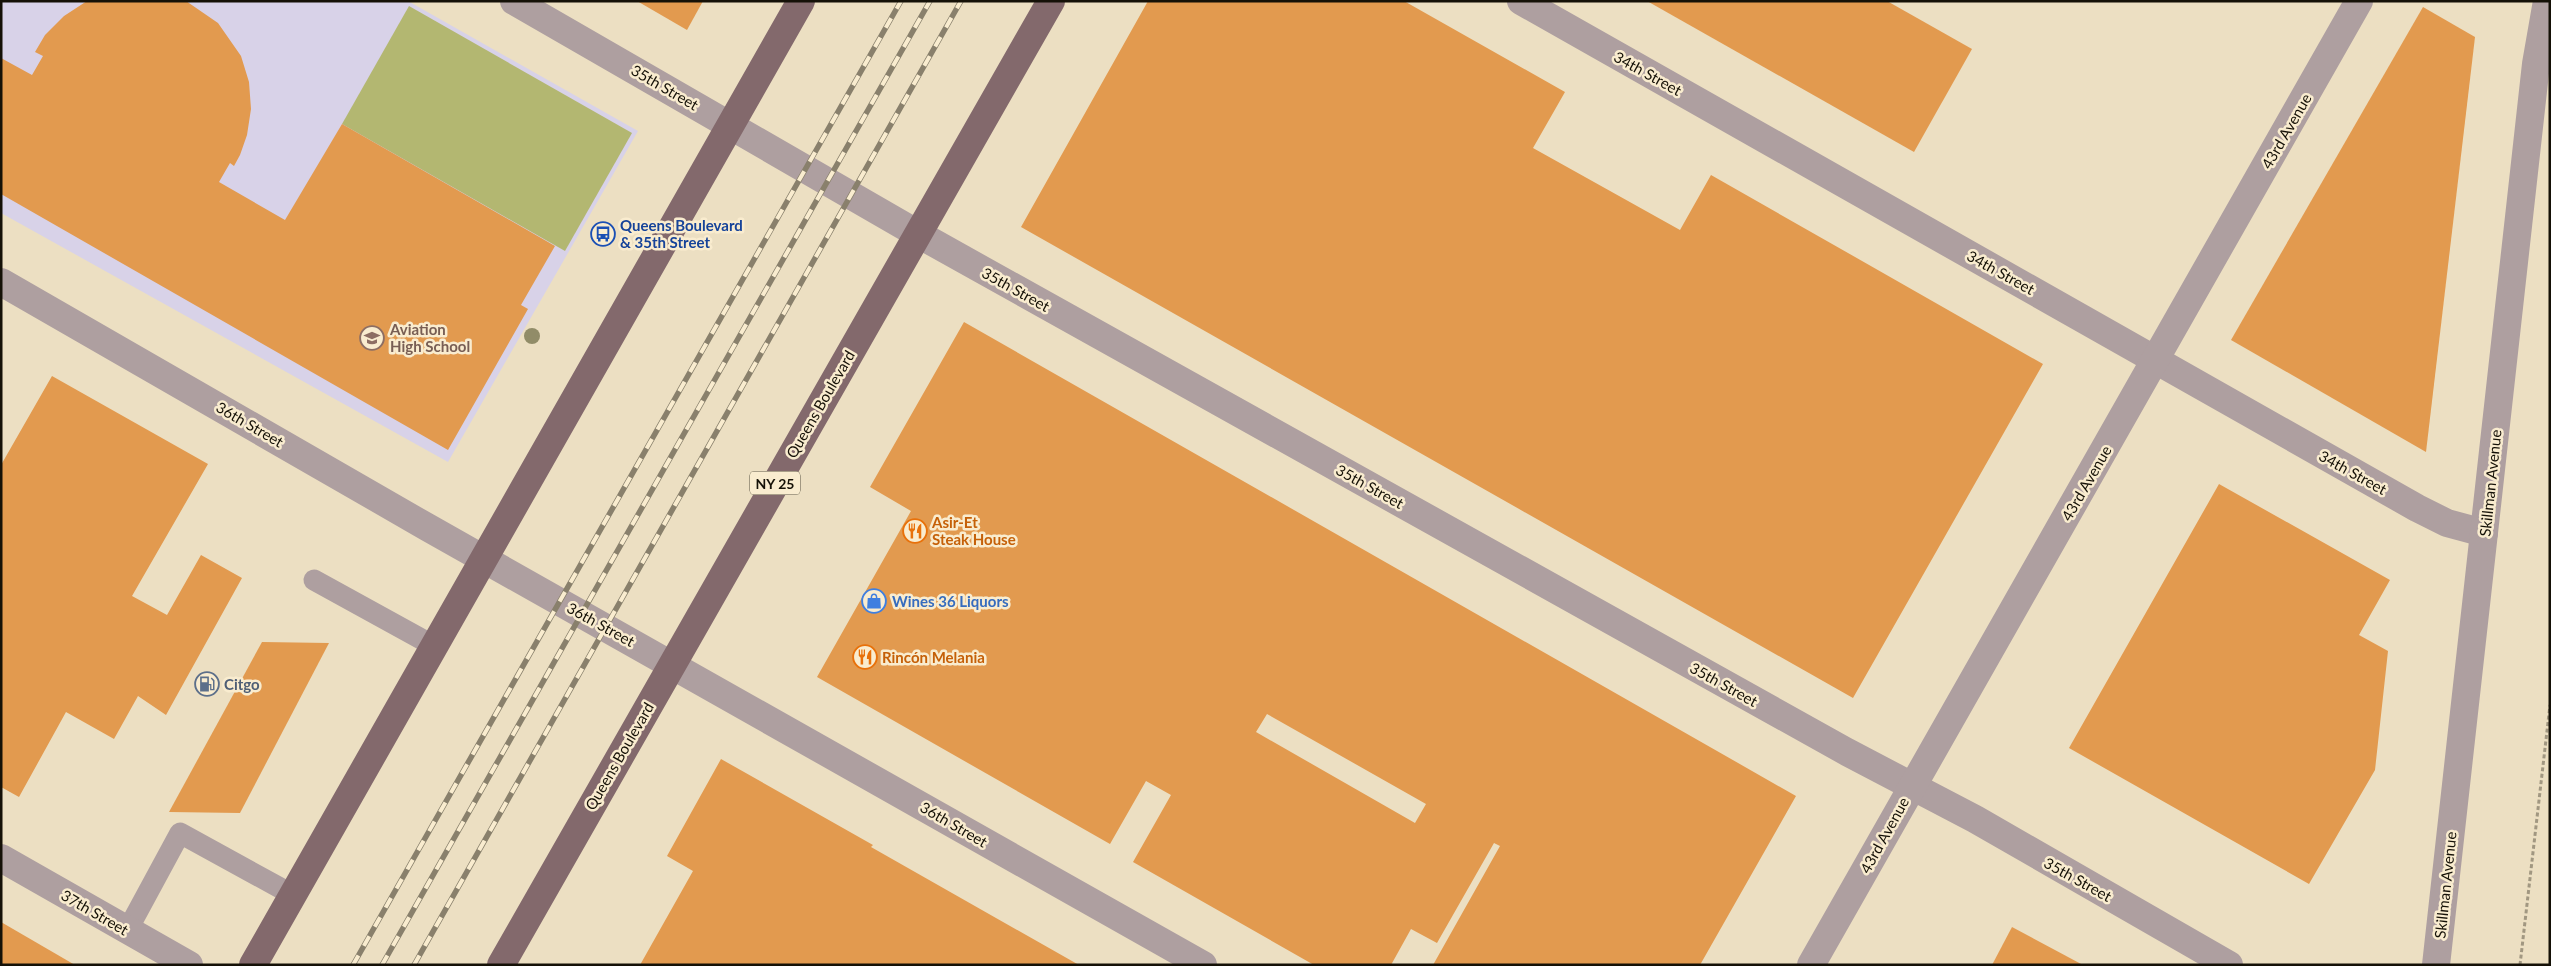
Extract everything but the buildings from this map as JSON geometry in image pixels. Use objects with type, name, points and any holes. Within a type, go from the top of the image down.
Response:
[{"type":"main road","points":[[253,965],[801,1]]},
{"type":"main road","name":"Queens Boulevard","points":[[501,965],[1050,1]]},
{"type":"street","name":"35th Street","points":[[514,1],[918,234],[1830,743],[1975,819],[2229,965]]},
{"type":"street","name":"34th Street","points":[[1521,1],[2425,512],[2447,523],[2484,533]]},
{"type":"street","name":"43rd Avenue","points":[[1811,965],[2360,1]]},
{"type":"street","name":"Skillman Avenue","points":[[2436,965],[2544,3]]},
{"type":"street","name":"36th Street","points":[[1,282],[485,559],[1203,965]]},
{"type":"street","name":"37th Street","points":[[1,858],[189,965]]},
{"type":"lane","points":[[314,580],[434,646]]},
{"type":"lane","points":[[127,931],[180,832],[293,895]]},
{"type":"path","points":[[2520,965],[2550,705]]},
{"type":"shaded area","name":"Aviation High School","points":[[1,1],[408,1],[638,131],[448,462],[1,213]]},
{"type":"green space","points":[[409,6],[632,133],[565,251],[342,124]]},
{"type":"railway","points":[[353,965],[901,1]]},
{"type":"railway","points":[[382,965],[930,1]]},
{"type":"railway","points":[[414,965],[961,1]]},
{"type":"place","name":"Queens Boulevard & 35th Street","points":[[603,234]]},
{"type":"place","name":"Aviation High School","points":[[372,338]]},
{"type":"place","name":"Asir-Et Steak House","points":[[915,531]]},
{"type":"place","name":"Wines 36 Liquors","points":[[874,601]]},
{"type":"place","name":"Rincón Melania","points":[[865,657]]},
{"type":"place","name":"Citgo","points":[[207,684]]}]
